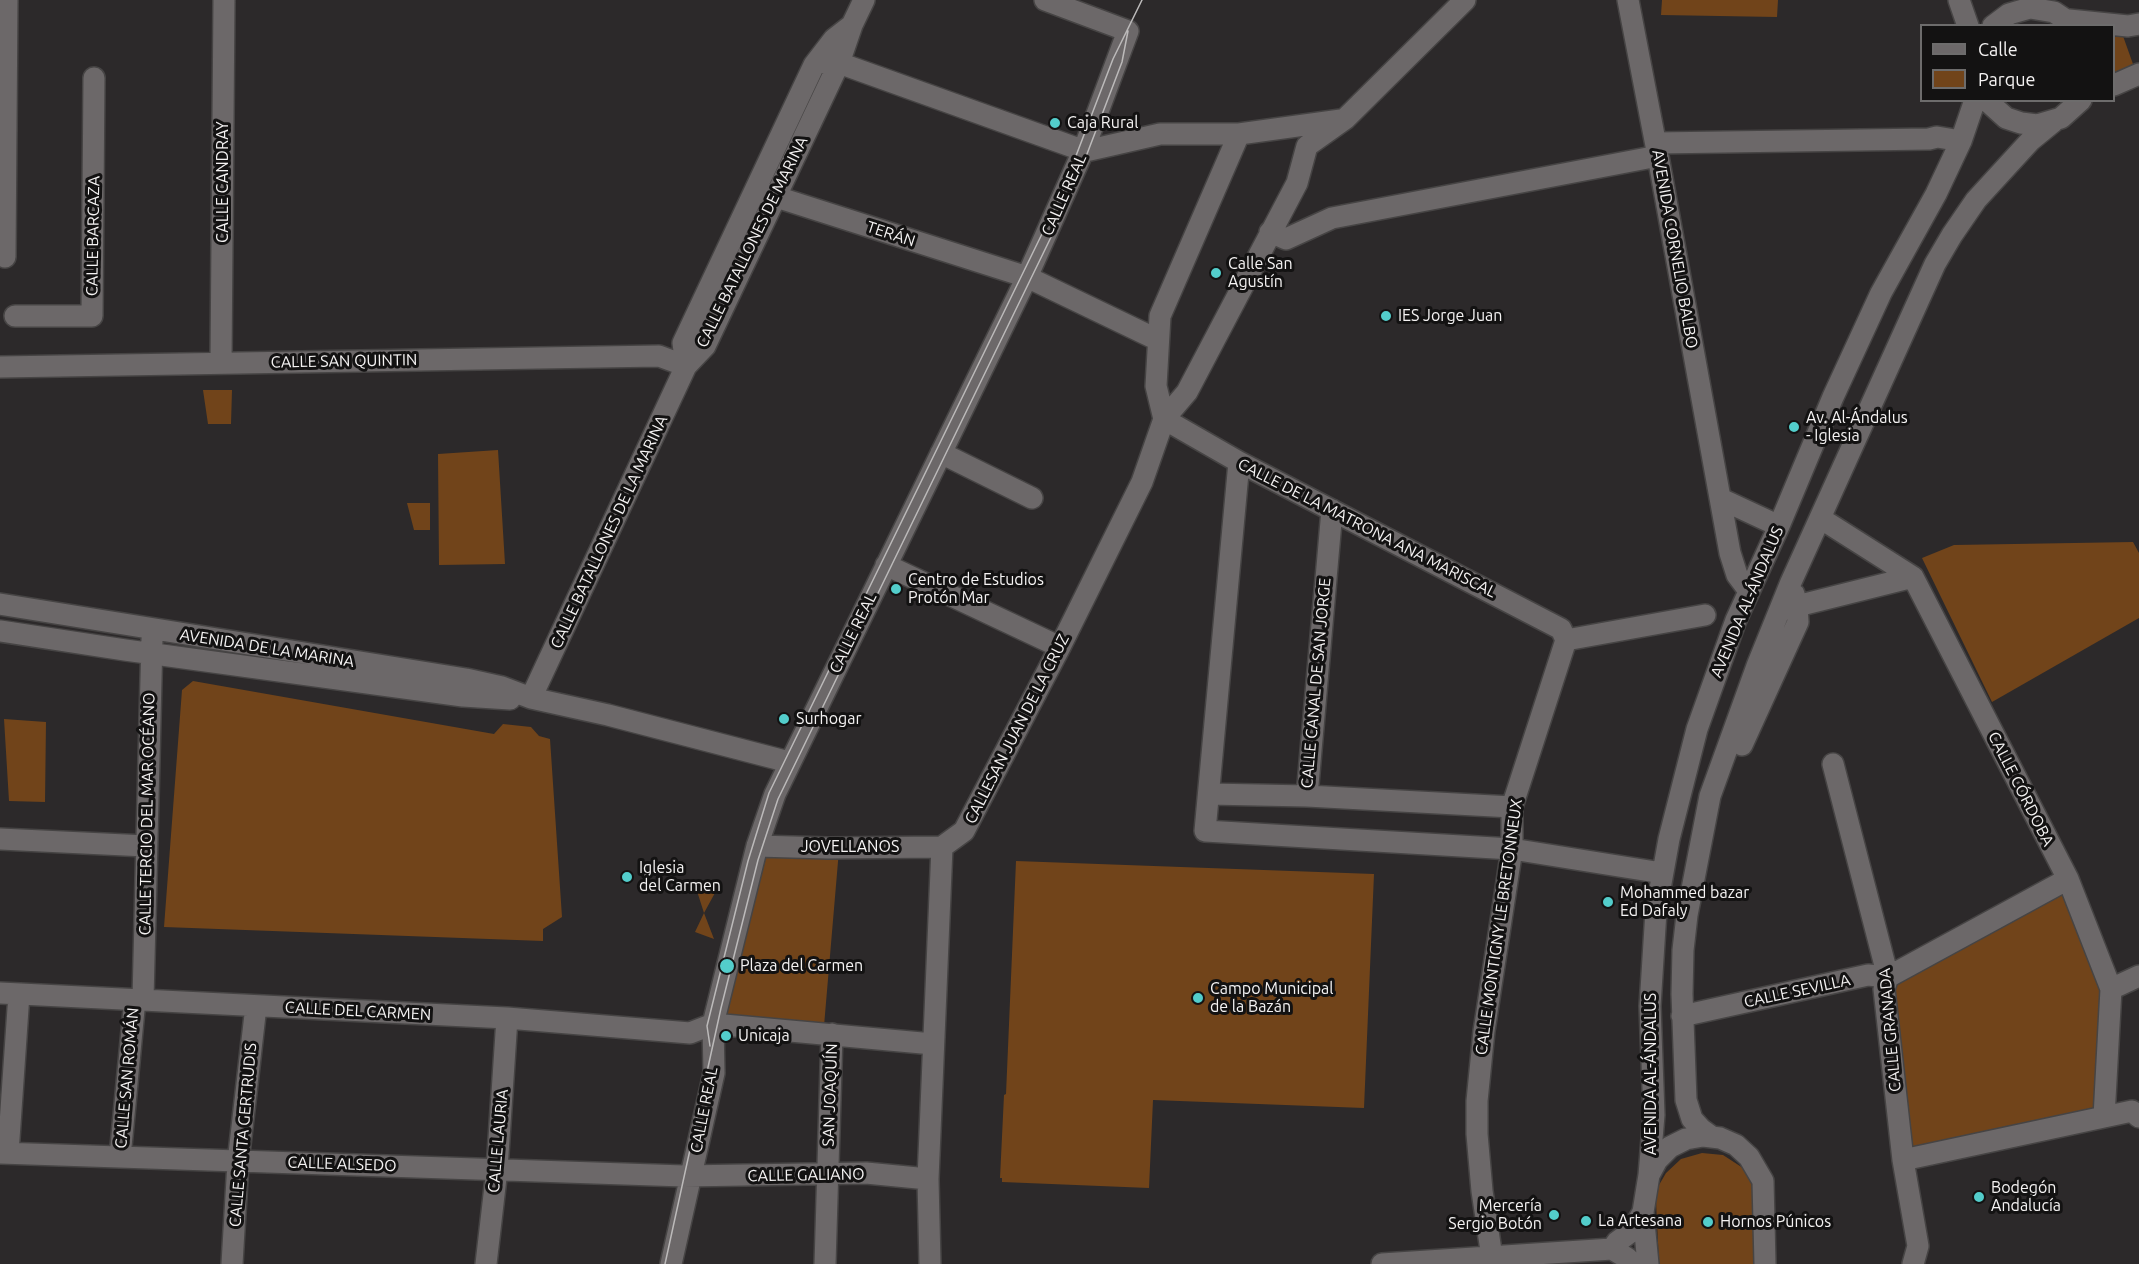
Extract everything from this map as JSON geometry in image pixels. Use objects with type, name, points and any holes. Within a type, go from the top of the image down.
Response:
[{"type":"street","points":[[5,257],[7,0]]},
{"type":"street","name":"CALLE CANDRAY","points":[[221,363],[224,0]]},
{"type":"street","points":[[852,25],[864,0]]},
{"type":"street","name":"CALLE REAL","points":[[671,1264],[687,1177],[714,1074],[713,1024],[757,846],[775,794],[1027,278],[1084,149],[1128,31],[1045,0]]},
{"type":"street","points":[[1164,419],[1187,392],[1297,183],[1307,146],[1345,119],[1465,0]]},
{"type":"street","name":"AVENIDA CORNELIO BALBO","points":[[1628,0],[1730,553],[1746,597]]},
{"type":"street","points":[[1959,0],[1967,24]]},
{"type":"street","points":[[1995,24],[2002,18],[2033,4],[2054,12],[2072,23],[2091,24]]},
{"type":"street","points":[[2115,25],[2139,24]]},
{"type":"street","name":"CALLE BATALLONES DE MARINA","points":[[686,366],[705,346],[839,63],[852,25]]},
{"type":"street","name":"CALLE BATALLONES DE MARINA","points":[[686,366],[683,343],[814,65],[834,39],[852,25]]},
{"type":"street","points":[[814,65],[839,63],[1090,150],[1160,134],[1239,134],[1345,119]]},
{"type":"street","points":[[2115,85],[2139,74]]},
{"type":"street","name":"CALLE BARCAZA","points":[[15,316],[92,316],[94,78]]},
{"type":"street","name":"AVENIDA AL-ÁNDALUS","points":[[1643,1212],[1654,1115],[1651,975],[1656,911],[1671,827],[1694,740],[1729,638],[1833,397],[1881,293],[1936,194],[1961,141],[1974,102]]},
{"type":"street","points":[[1988,102],[1999,113],[2013,121],[2028,125],[2053,122]]},
{"type":"street","name":"AVENIDA AL-ÁNDALUS","points":[[1712,1137],[1692,1119],[1686,1100],[1682,1016],[1683,950],[1687,915],[1710,796],[1757,666],[1791,582],[1922,292],[1952,235],[1976,200],[2031,140],[2080,102]]},
{"type":"street","points":[[1164,419],[1156,386],[1160,316],[1239,134]]},
{"type":"street","points":[[1270,232],[1286,239],[1332,218],[1657,150],[1937,137],[1961,141]]},
{"type":"street","name":"TERÁN","points":[[755,189],[775,198],[1027,278],[1158,340]]},
{"type":"street","name":"CALLE SAN QUINTIN","points":[[0,368],[659,356],[686,366]]},
{"type":"street","name":"CALLE BATALLONES DE LA MARINA","points":[[531,698],[686,366]]},
{"type":"street","name":"CALLE DE LA MATRONA ANA MARISCAL","points":[[1164,419],[1239,462],[1561,629],[1566,640]]},
{"type":"street","name":"CALLESAN JUAN DE LA CRUZ","points":[[942,847],[964,831],[1060,646],[1142,482],[1164,419]]},
{"type":"street","points":[[941,453],[1032,498]]},
{"type":"street","points":[[1239,462],[1205,831],[1512,849],[1662,873]]},
{"type":"street","points":[[1721,499],[1779,526]]},
{"type":"street","name":"CALLE CANAL DE SAN JORGE","points":[[1209,794],[1307,796],[1332,510]]},
{"type":"street","name":"CALLE CÓRDOBA","points":[[1821,518],[1912,577],[2068,879],[2111,989],[2104,1118]]},
{"type":"street","points":[[886,565],[1060,646]]},
{"type":"street","points":[[1797,606],[1912,577]]},
{"type":"street","points":[[1710,796],[1742,744],[1798,622],[1791,582]]},
{"type":"street","points":[[1566,640],[1705,615],[1713,609],[1746,597]]},
{"type":"street","name":"AVENIDA DE LA MARINA","points":[[0,604],[466,679],[502,687],[531,698],[608,715],[789,762]]},
{"type":"street","points":[[1705,615],[1725,628],[1729,638]]},
{"type":"street","name":"CALLE TERCIO DEL MAR OCÉANO","points":[[139,999],[146,846],[150,653],[153,630]]},
{"type":"street","name":"AVENIDA DE LA MARINA","points":[[0,631],[464,696],[500,700],[531,698]]},
{"type":"street","name":"CALLE MONTIGNY LE BRETONNEUX","points":[[1492,1260],[1477,1134],[1477,1101],[1484,1031],[1512,849],[1512,807],[1566,640]]},
{"type":"street","name":"CALLE GRANADA","points":[[1833,764],[1888,977],[1884,989],[1903,1160],[1918,1246],[1913,1264]]},
{"type":"street","points":[[1307,796],[1512,807]]},
{"type":"street","points":[[0,839],[146,846]]},
{"type":"street","name":"JOVELLANOS","points":[[757,846],[942,847]]},
{"type":"street","points":[[930,1264],[928,1179],[942,847]]},
{"type":"street","name":"CALLE SEVILLA","points":[[1682,1016],[1868,975],[1888,977],[2068,879]]},
{"type":"street","points":[[2111,989],[2139,976]]},
{"type":"street","points":[[4,1153],[9,994]]},
{"type":"street","name":"CALLE DEL CARMEN","points":[[9,994],[507,1018],[690,1033],[713,1024]]},
{"type":"street","name":"CALLE SAN ROMÁN","points":[[120,1157],[139,999]]},
{"type":"street","name":"CALLE SANTA GERTRUDIS","points":[[232,1264],[238,1162],[256,1006]]},
{"type":"street","name":"CALLE LAURIA","points":[[486,1264],[497,1169],[507,1018]]},
{"type":"street","points":[[713,1024],[933,1044]]},
{"type":"street","name":"SAN JOAQUÍN","points":[[825,1264],[832,1034]]},
{"type":"street","points":[[1903,1160],[2104,1118],[2135,1114]]},
{"type":"street","points":[[1649,1175],[1658,1160],[1670,1147],[1686,1139],[1712,1137],[1736,1145],[1749,1157],[1763,1181],[1765,1263]]},
{"type":"street","name":"CALLE ALSEDO","points":[[4,1153],[687,1177]]},
{"type":"street","name":"CALLE GALIANO","points":[[687,1177],[866,1173],[928,1179]]},
{"type":"street","points":[[1612,1249],[1617,1242],[1632,1231],[1643,1212]]},
{"type":"street","points":[[1643,1212],[1648,1264]]},
{"type":"street","points":[[1382,1264],[1492,1260],[1612,1249],[1633,1264]]},
{"type":"green space","points":[[1662,0],[1778,0],[1777,17],[1661,15]]},
{"type":"green space","points":[[2123,36],[2133,64],[2115,73],[2115,37]]},
{"type":"green space","points":[[203,390],[232,390],[231,424],[208,424]]},
{"type":"green space","points":[[498,450],[505,564],[439,565],[438,454]]},
{"type":"green space","points":[[407,503],[430,503],[430,530],[414,530]]},
{"type":"green space","points":[[2133,542],[2139,553],[2139,618],[1992,702],[1922,558],[1954,545]]},
{"type":"green space","points":[[193,681],[494,734],[503,724],[531,727],[539,736],[550,739],[562,917],[543,929],[543,941],[164,927],[182,690]]},
{"type":"green space","points":[[4,719],[46,722],[45,802],[9,801]]},
{"type":"green space","points":[[762,849],[839,850],[824,1026],[725,1022]]},
{"type":"green space","points":[[1016,861],[1374,874],[1364,1108],[1153,1100],[1149,1188],[1002,1182],[1000,1178]]},
{"type":"green space","points":[[696,888],[716,891],[704,913]]},
{"type":"green space","points":[[2060,892],[2070,898],[2099,989],[2103,1027],[2096,1110],[1906,1151],[1889,986]]},
{"type":"green space","points":[[704,913],[714,939],[695,932]]},
{"type":"green space","points":[[1702,1153],[1723,1155],[1743,1168],[1754,1185],[1756,1264],[1659,1264],[1656,1201],[1659,1185],[1666,1173],[1681,1159]]},
{"type":"tram line","points":[[710,1046],[707,1026],[748,861],[769,793],[1061,195],[1113,59],[1142,0]]},
{"type":"tram line","points":[[665,1264],[721,1008],[758,860],[778,799],[1071,196],[1122,62],[1128,31]]},
{"type":"place","name":"Caja Rural","points":[[1055,123]]},
{"type":"place","name":"Calle San Agustín","points":[[1216,273]]},
{"type":"place","name":"IES Jorge Juan","points":[[1386,316]]},
{"type":"place","name":"Av. Al-Ándalus - Iglesia","points":[[1794,427]]},
{"type":"place","name":"Centro de Estudios Protón Mar","points":[[896,589]]},
{"type":"place","name":"Surhogar","points":[[784,719]]},
{"type":"place","name":"Iglesia del Carmen","points":[[627,877]]},
{"type":"place","name":"Mohammed bazar Ed Dafaly","points":[[1608,902]]},
{"type":"place","name":"Plaza del Carmen","points":[[727,966]]},
{"type":"place","name":"Campo Municipal de la Bazán","points":[[1198,998]]},
{"type":"place","name":"Unicaja","points":[[726,1036]]},
{"type":"place","name":"Bodegón Andalucía","points":[[1979,1197]]},
{"type":"place","name":"Mercería Sergio Botón","points":[[1554,1215]]},
{"type":"place","name":"La Artesana","points":[[1586,1221]]},
{"type":"place","name":"Hornos Púnicos","points":[[1708,1222]]}]
